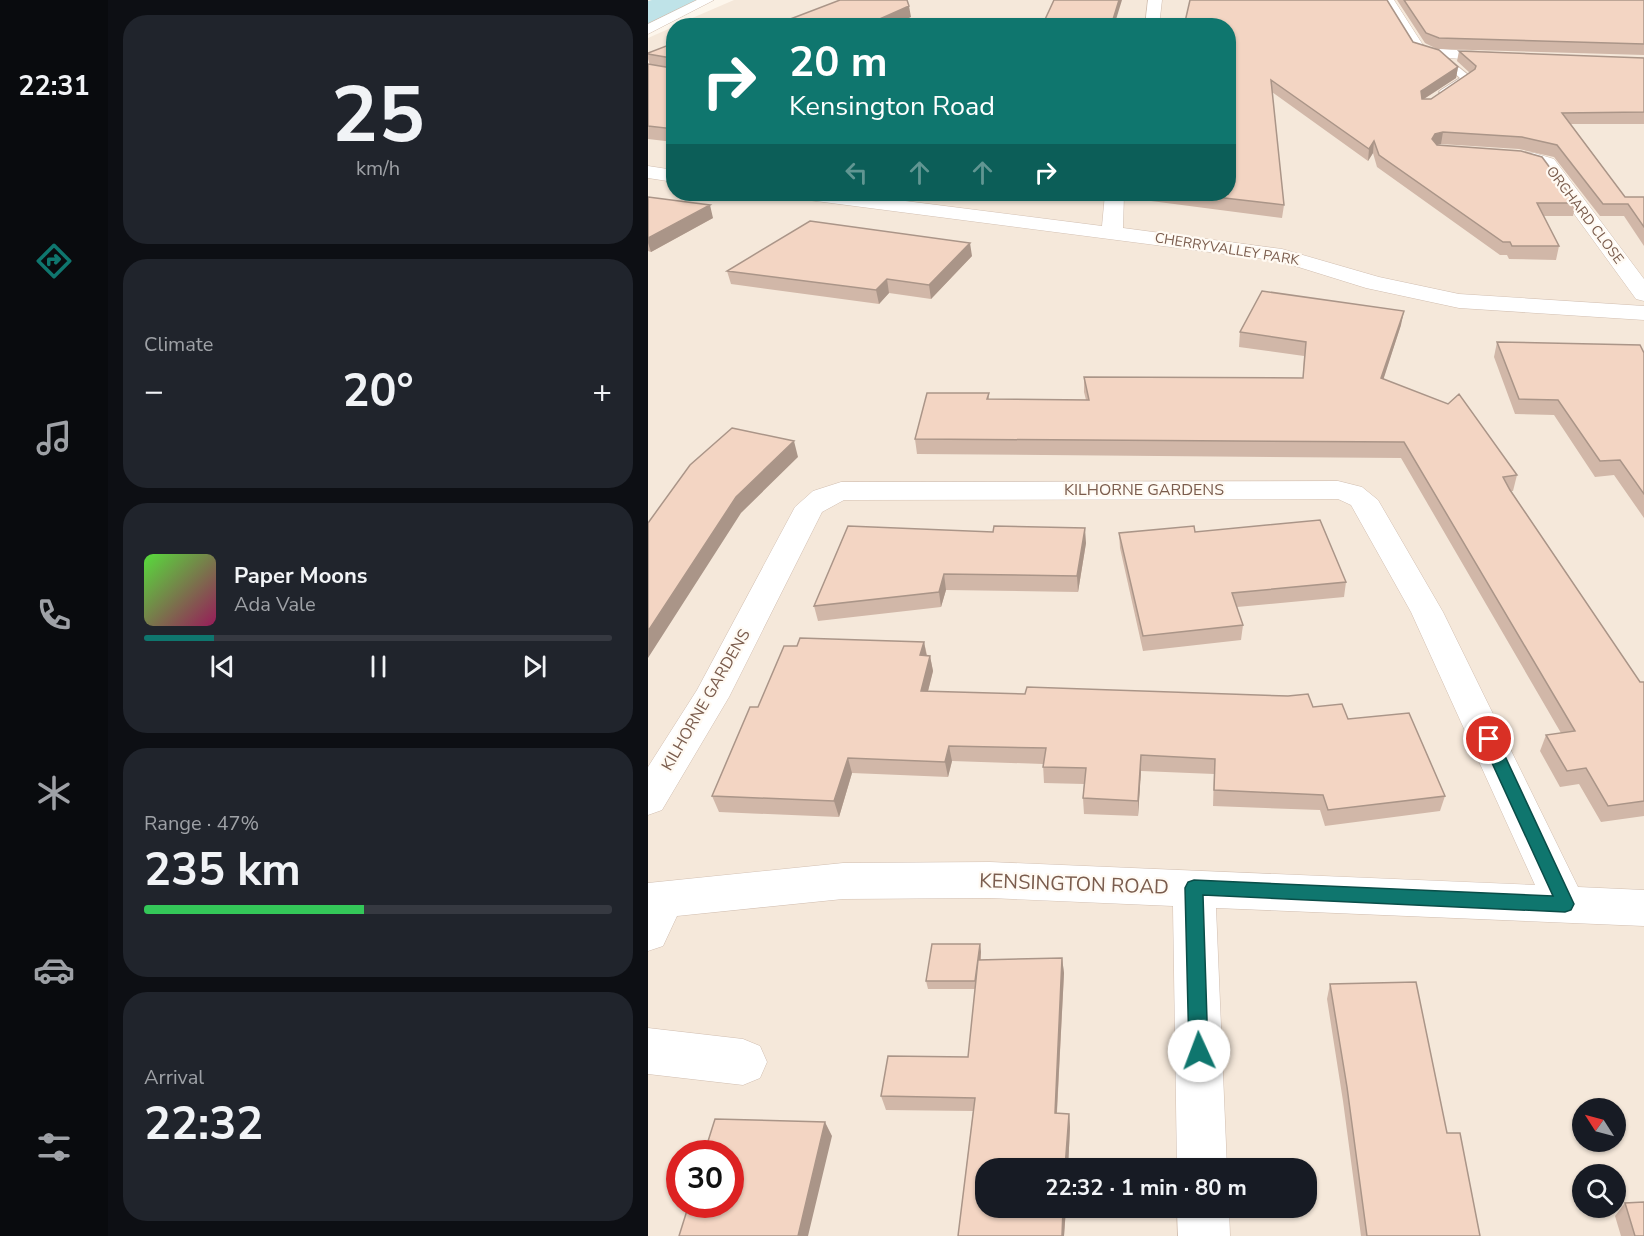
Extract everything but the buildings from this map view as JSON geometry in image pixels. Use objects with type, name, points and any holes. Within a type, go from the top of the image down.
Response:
[{"type":"street","points":[[672,18],[707,0]]},
{"type":"street","points":[[1153,18],[1155,0]]},
{"type":"street","points":[[1387,0],[1418,48],[1441,56],[1513,59]]},
{"type":"street","points":[[648,30],[666,21]]},
{"type":"street","name":"ORCHARD CLOSE","points":[[1485,154],[1519,156],[1547,163],[1644,294]]},
{"type":"street","points":[[648,172],[666,175]]},
{"type":"street","name":"CHERRYVALLEY PARK","points":[[864,201],[1282,255],[1374,283],[1459,302],[1644,313]]},
{"type":"street","points":[[1112,232],[1114,201]]},
{"type":"street","name":"KILHORNE GARDENS","points":[[648,799],[711,697],[810,507],[823,496],[841,491],[1338,490],[1352,493],[1363,500],[1427,612],[1520,802],[1565,904]]},
{"type":"street","name":"KENSINGTON ROAD","points":[[653,911],[843,880],[990,880],[1644,908]]},
{"type":"street","points":[[1194,888],[1202,1158]]},
{"type":"street","points":[[648,1051],[743,1062]]},
{"type":"street","points":[[1203,1218],[1204,1236]]},
{"type":"lane","points":[[1433,100],[1467,78],[1441,56]]},
{"type":"shaded area","points":[[734,0],[1644,0],[1644,1236],[648,1236],[648,38],[666,30],[666,201],[1236,201],[1236,18],[692,18]]},
{"type":"waterway","points":[[648,14],[683,0]]},
{"type":"route","points":[[1199,1051],[1194,888],[1565,904],[1520,802],[1489,739]]}]
